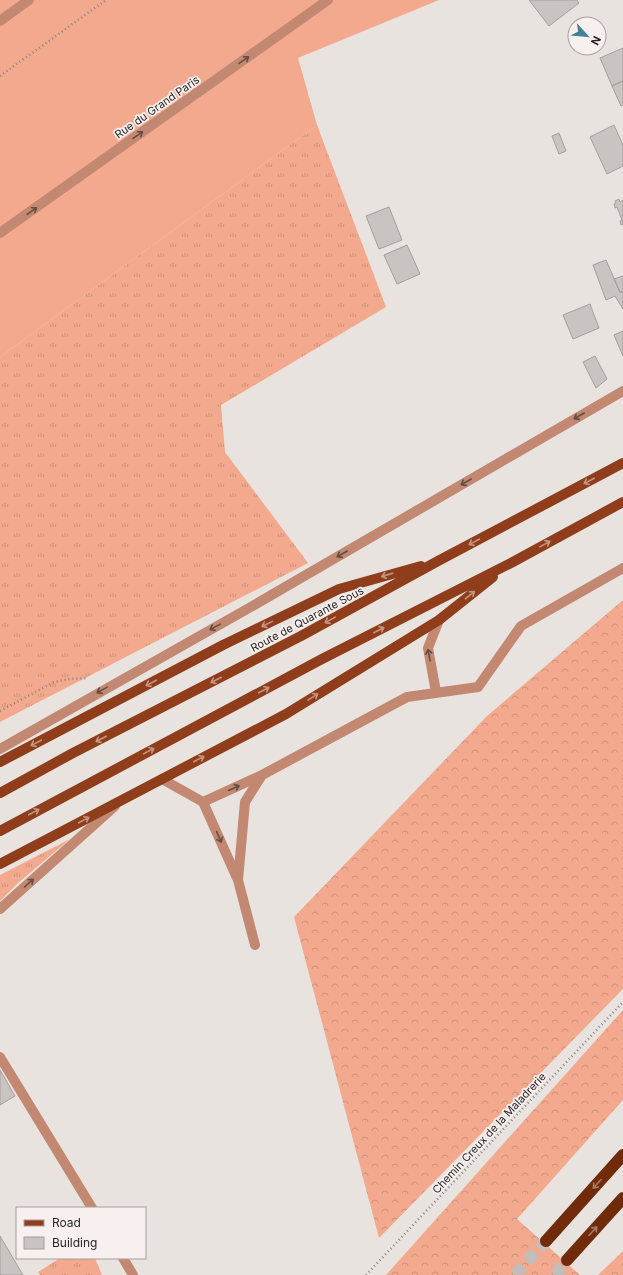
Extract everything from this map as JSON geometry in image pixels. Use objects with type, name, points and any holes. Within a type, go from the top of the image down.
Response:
[{"type":"highway","points":[[546,1241],[623,1155]]},
{"type":"highway","points":[[567,1260],[623,1198]]},
{"type":"main road","name":"Route de Quarante Sous","points":[[0,792],[301,636],[438,561],[623,463]]},
{"type":"main road","points":[[0,831],[322,659],[511,563],[623,502]]},
{"type":"main road","points":[[0,762],[223,645],[339,589],[438,561]]},
{"type":"main road","points":[[0,864],[286,714],[440,620],[511,563]]},
{"type":"street","points":[[0,21],[29,0]]},
{"type":"street","name":"Rue du Grand Paris","points":[[0,234],[328,0]]},
{"type":"street","points":[[0,749],[249,608],[623,391]]},
{"type":"street","points":[[203,802],[262,775],[407,697],[478,687],[521,626],[623,568]]},
{"type":"street","points":[[436,692],[428,648],[440,620]]},
{"type":"street","points":[[238,880],[245,802],[262,775]]},
{"type":"street","points":[[162,779],[203,802],[238,880],[255,945]]},
{"type":"street","points":[[0,909],[121,800]]},
{"type":"street","points":[[0,1057],[91,1207]]},
{"type":"street","points":[[124,1259],[133,1275]]},
{"type":"path","points":[[0,76],[106,0]]},
{"type":"path","points":[[0,711],[54,682],[70,679],[90,678]]},
{"type":"path","name":"Chemin Creux de la Maladrerie","points":[[366,1275],[623,1002]]},
{"type":"green space","points":[[0,0],[439,0],[298,58],[317,125],[0,357]]},
{"type":"green space","points":[[317,125],[386,307],[221,405],[225,452],[308,563],[0,722],[0,357]]},
{"type":"green space","points":[[623,600],[623,989],[379,1238],[294,917],[487,716]]},
{"type":"green space","points":[[70,839],[18,883],[0,901],[0,875]]},
{"type":"green space","points":[[623,1010],[623,1100],[517,1219],[580,1275],[386,1275]]},
{"type":"green space","points":[[623,1251],[623,1275],[598,1275]]},
{"type":"green space","points":[[58,1259],[95,1259],[102,1275],[40,1275],[38,1272]]},
{"type":"building","points":[[529,0],[577,0],[579,3],[549,26]]},
{"type":"building","points":[[623,48],[623,81],[612,86],[600,58]]},
{"type":"building","points":[[623,81],[623,105],[621,106],[612,86]]},
{"type":"building","points":[[614,125],[623,145],[623,166],[607,174],[590,137]]},
{"type":"building","points":[[559,133],[566,151],[559,154],[552,136]]},
{"type":"building","points":[[619,199],[620,202],[623,200],[623,224],[621,225],[620,221],[622,220],[617,207],[615,208],[614,204],[616,203],[615,201]]},
{"type":"building","points":[[389,207],[402,240],[379,249],[366,216]]},
{"type":"building","points":[[407,245],[420,274],[397,284],[384,255]]},
{"type":"building","points":[[606,260],[620,292],[623,292],[623,309],[615,296],[606,300],[593,265]]},
{"type":"building","points":[[623,276],[623,292],[620,292],[614,279]]},
{"type":"building","points":[[590,304],[599,328],[573,339],[563,315]]},
{"type":"building","points":[[623,331],[623,356],[614,335]]},
{"type":"building","points":[[595,356],[607,379],[596,388],[583,362]]},
{"type":"building","points":[[0,1070],[15,1096],[0,1105]]},
{"type":"building","points":[[0,1236],[23,1275],[0,1275]]},
{"type":"tunnel","points":[[515,1275],[546,1241]]},
{"type":"tunnel","points":[[555,1275],[567,1260]]}]
